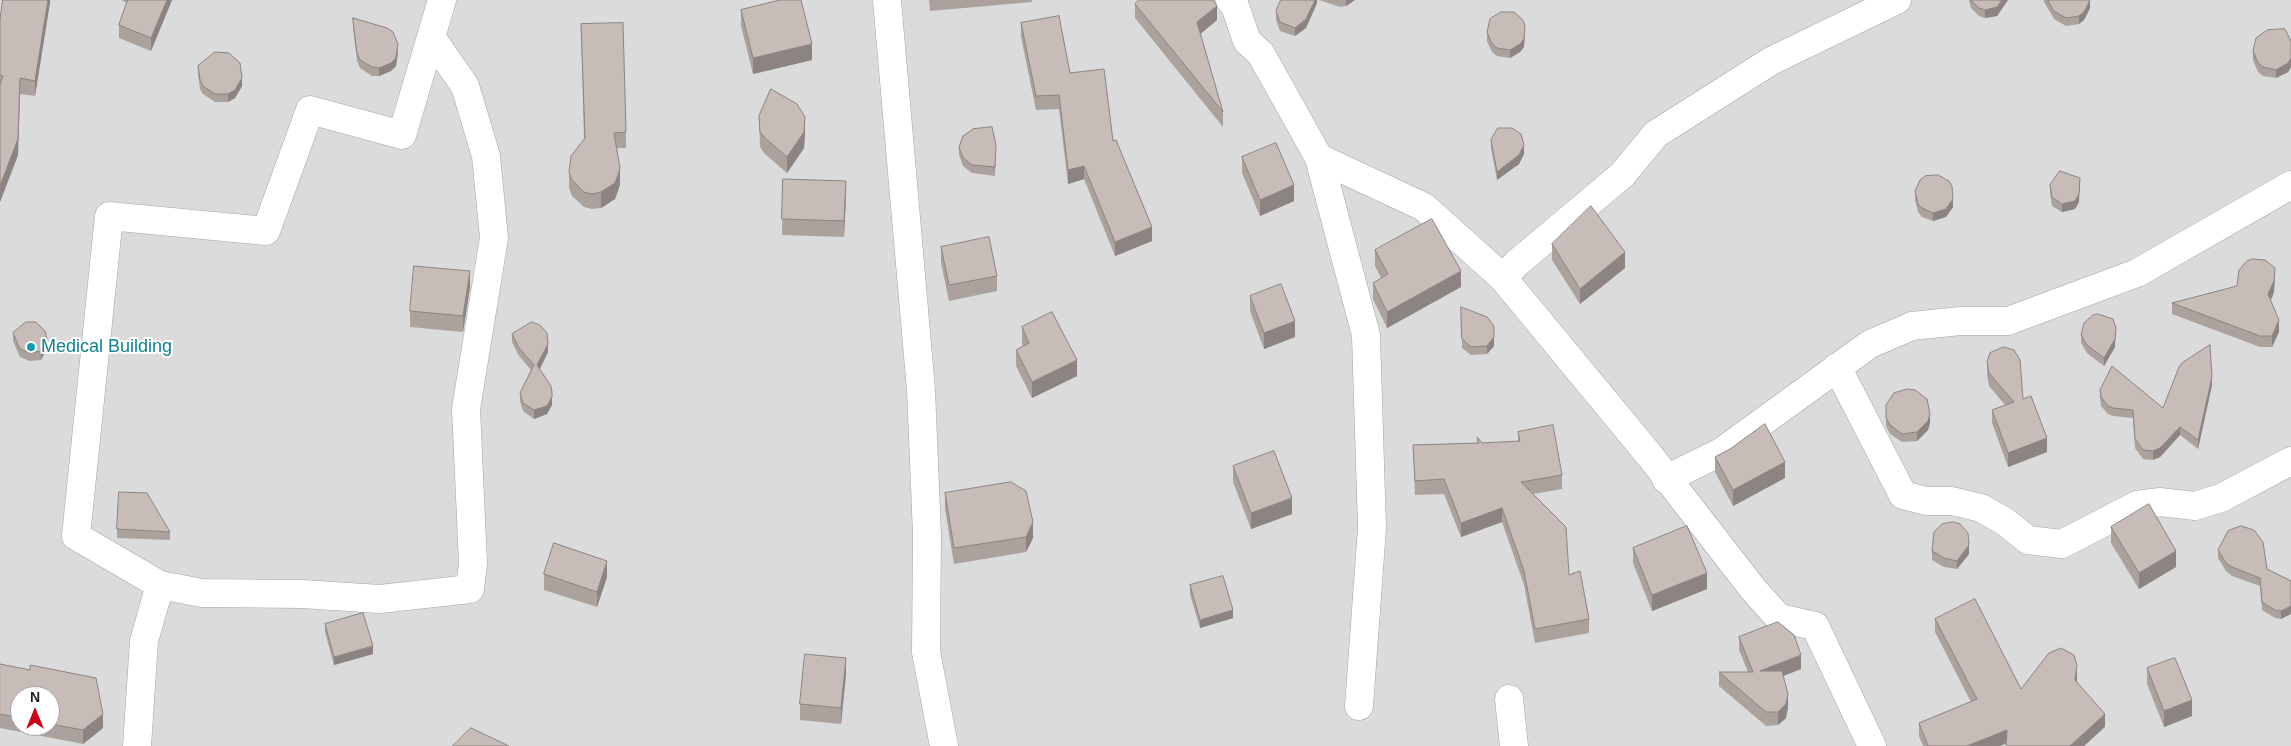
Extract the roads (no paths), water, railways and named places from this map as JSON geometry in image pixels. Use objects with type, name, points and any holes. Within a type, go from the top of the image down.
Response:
[{"type":"street","points":[[431,37],[466,86],[486,156],[494,238],[466,409],[473,564],[470,589],[380,599],[302,594],[202,592],[160,585],[76,536],[109,216],[266,231],[310,110],[402,135],[431,37],[442,0]]},
{"type":"street","points":[[887,0],[921,390],[927,535],[926,652],[944,746]]},
{"type":"street","points":[[1503,278],[1517,263],[1622,175],[1656,134],[1771,62],[1897,0]]},
{"type":"street","points":[[1236,2],[1247,41],[1261,54],[1319,158],[1366,335],[1372,528],[1358,706]]},
{"type":"street","points":[[1319,158],[1424,208],[1503,278],[1650,456],[1666,479],[1779,618],[1815,626],[1872,746]]},
{"type":"street","points":[[1666,479],[1721,452],[1870,344],[1912,326],[1960,321],[2008,321],[2136,273],[2291,185]]},
{"type":"street","points":[[1836,367],[1903,495],[1926,502],[1952,501],[1981,508],[2028,540],[2062,544],[2136,505],[2160,502],[2195,506],[2221,498],[2291,461]]},
{"type":"street","points":[[137,746],[144,641],[160,585]]},
{"type":"street","points":[[1509,698],[1514,746]]},
{"type":"place","name":"Medical Building","points":[[31,347]]}]
